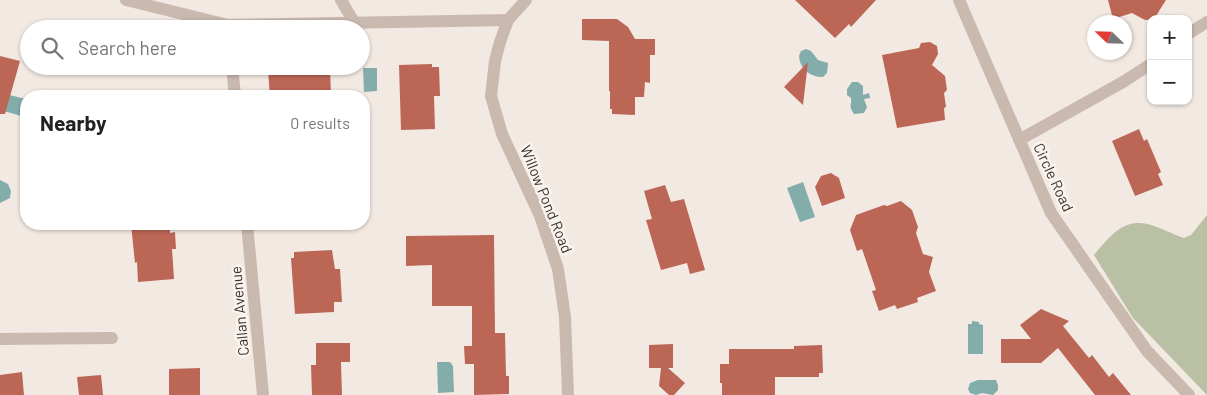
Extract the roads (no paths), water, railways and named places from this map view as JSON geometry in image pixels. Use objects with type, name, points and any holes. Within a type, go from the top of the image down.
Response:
[{"type":"street","points":[[126,0],[202,20]]},
{"type":"street","points":[[342,0],[353,20]]},
{"type":"street","points":[[370,24],[508,20],[526,0]]},
{"type":"street","name":"Circle Road","points":[[959,0],[1051,213],[1147,351],[1189,395]]},
{"type":"street","name":"Willow Pond Road","points":[[508,20],[495,61],[491,96],[502,134],[540,216],[558,270],[565,318],[568,395]]},
{"type":"street","points":[[1192,31],[1207,22]]},
{"type":"street","points":[[1019,140],[1147,67]]},
{"type":"street","points":[[233,75],[234,90]]},
{"type":"street","name":"Callan Avenue","points":[[248,230],[263,395]]},
{"type":"street","points":[[0,339],[112,338]]},
{"type":"water","points":[[806,49],[811,51],[818,60],[828,63],[827,73],[823,77],[810,74],[801,65],[799,56],[801,51]]},
{"type":"water","points":[[370,68],[377,68],[377,91],[364,90],[363,75],[370,75]]},
{"type":"water","points":[[852,82],[858,82],[863,86],[863,95],[869,93],[870,98],[864,99],[867,107],[864,113],[854,114],[851,109],[851,98],[847,95],[847,89]]},
{"type":"water","points":[[1,93],[20,98],[20,116],[0,110]]},
{"type":"water","points":[[0,180],[8,184],[11,191],[10,198],[0,203]]},
{"type":"water","points":[[803,182],[815,217],[800,222],[787,188]]},
{"type":"water","points":[[972,321],[983,325],[983,354],[968,354],[968,324],[972,324]]},
{"type":"water","points":[[437,362],[450,362],[453,366],[454,392],[438,393]]},
{"type":"water","points":[[978,380],[996,380],[998,390],[993,395],[970,393],[968,389],[970,383]]}]
